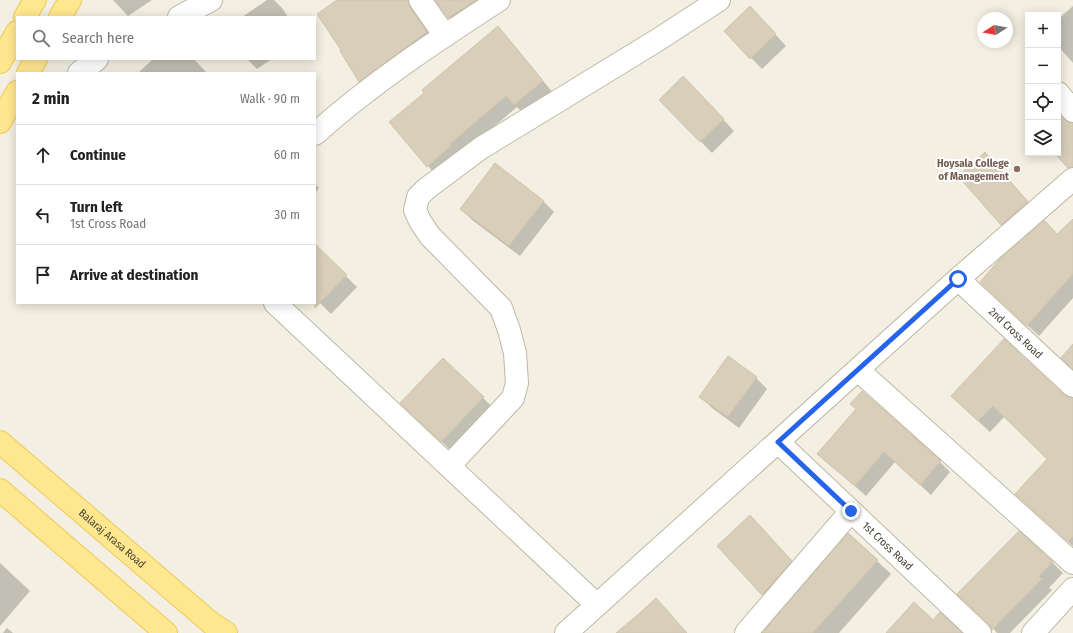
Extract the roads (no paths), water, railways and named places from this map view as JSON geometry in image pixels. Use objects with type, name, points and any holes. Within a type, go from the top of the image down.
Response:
[{"type":"main road","points":[[26,16],[35,0]]},
{"type":"main road","points":[[61,16],[70,0]]},
{"type":"main road","points":[[0,62],[16,34]]},
{"type":"main road","points":[[0,122],[16,94]]},
{"type":"main road","name":"Balaraj Arasa Road","points":[[0,442],[211,623],[226,633]]},
{"type":"main road","points":[[0,490],[166,633]]},
{"type":"street","points":[[181,16],[211,0]]},
{"type":"street","points":[[420,0],[445,36]]},
{"type":"street","points":[[316,133],[345,107],[445,36],[499,0]]},
{"type":"street","points":[[449,466],[513,398],[517,383],[515,354],[509,330],[501,308],[430,236],[415,210],[418,197],[426,189],[481,148],[720,0]]},
{"type":"street","points":[[80,72],[96,60]]},
{"type":"street","points":[[1061,97],[1073,111]]},
{"type":"street","points":[[566,633],[958,279],[1073,179]]},
{"type":"street","name":"2nd Cross Road","points":[[958,279],[1073,386]]},
{"type":"street","points":[[277,304],[597,605]]},
{"type":"street","points":[[858,370],[1073,562]]},
{"type":"street","name":"1st Cross Road","points":[[778,442],[980,633]]},
{"type":"street","points":[[746,633],[851,511]]},
{"type":"street","points":[[1033,633],[1073,589]]},
{"type":"place","name":"Hoysala College of Management","points":[[1017,169]]}]
